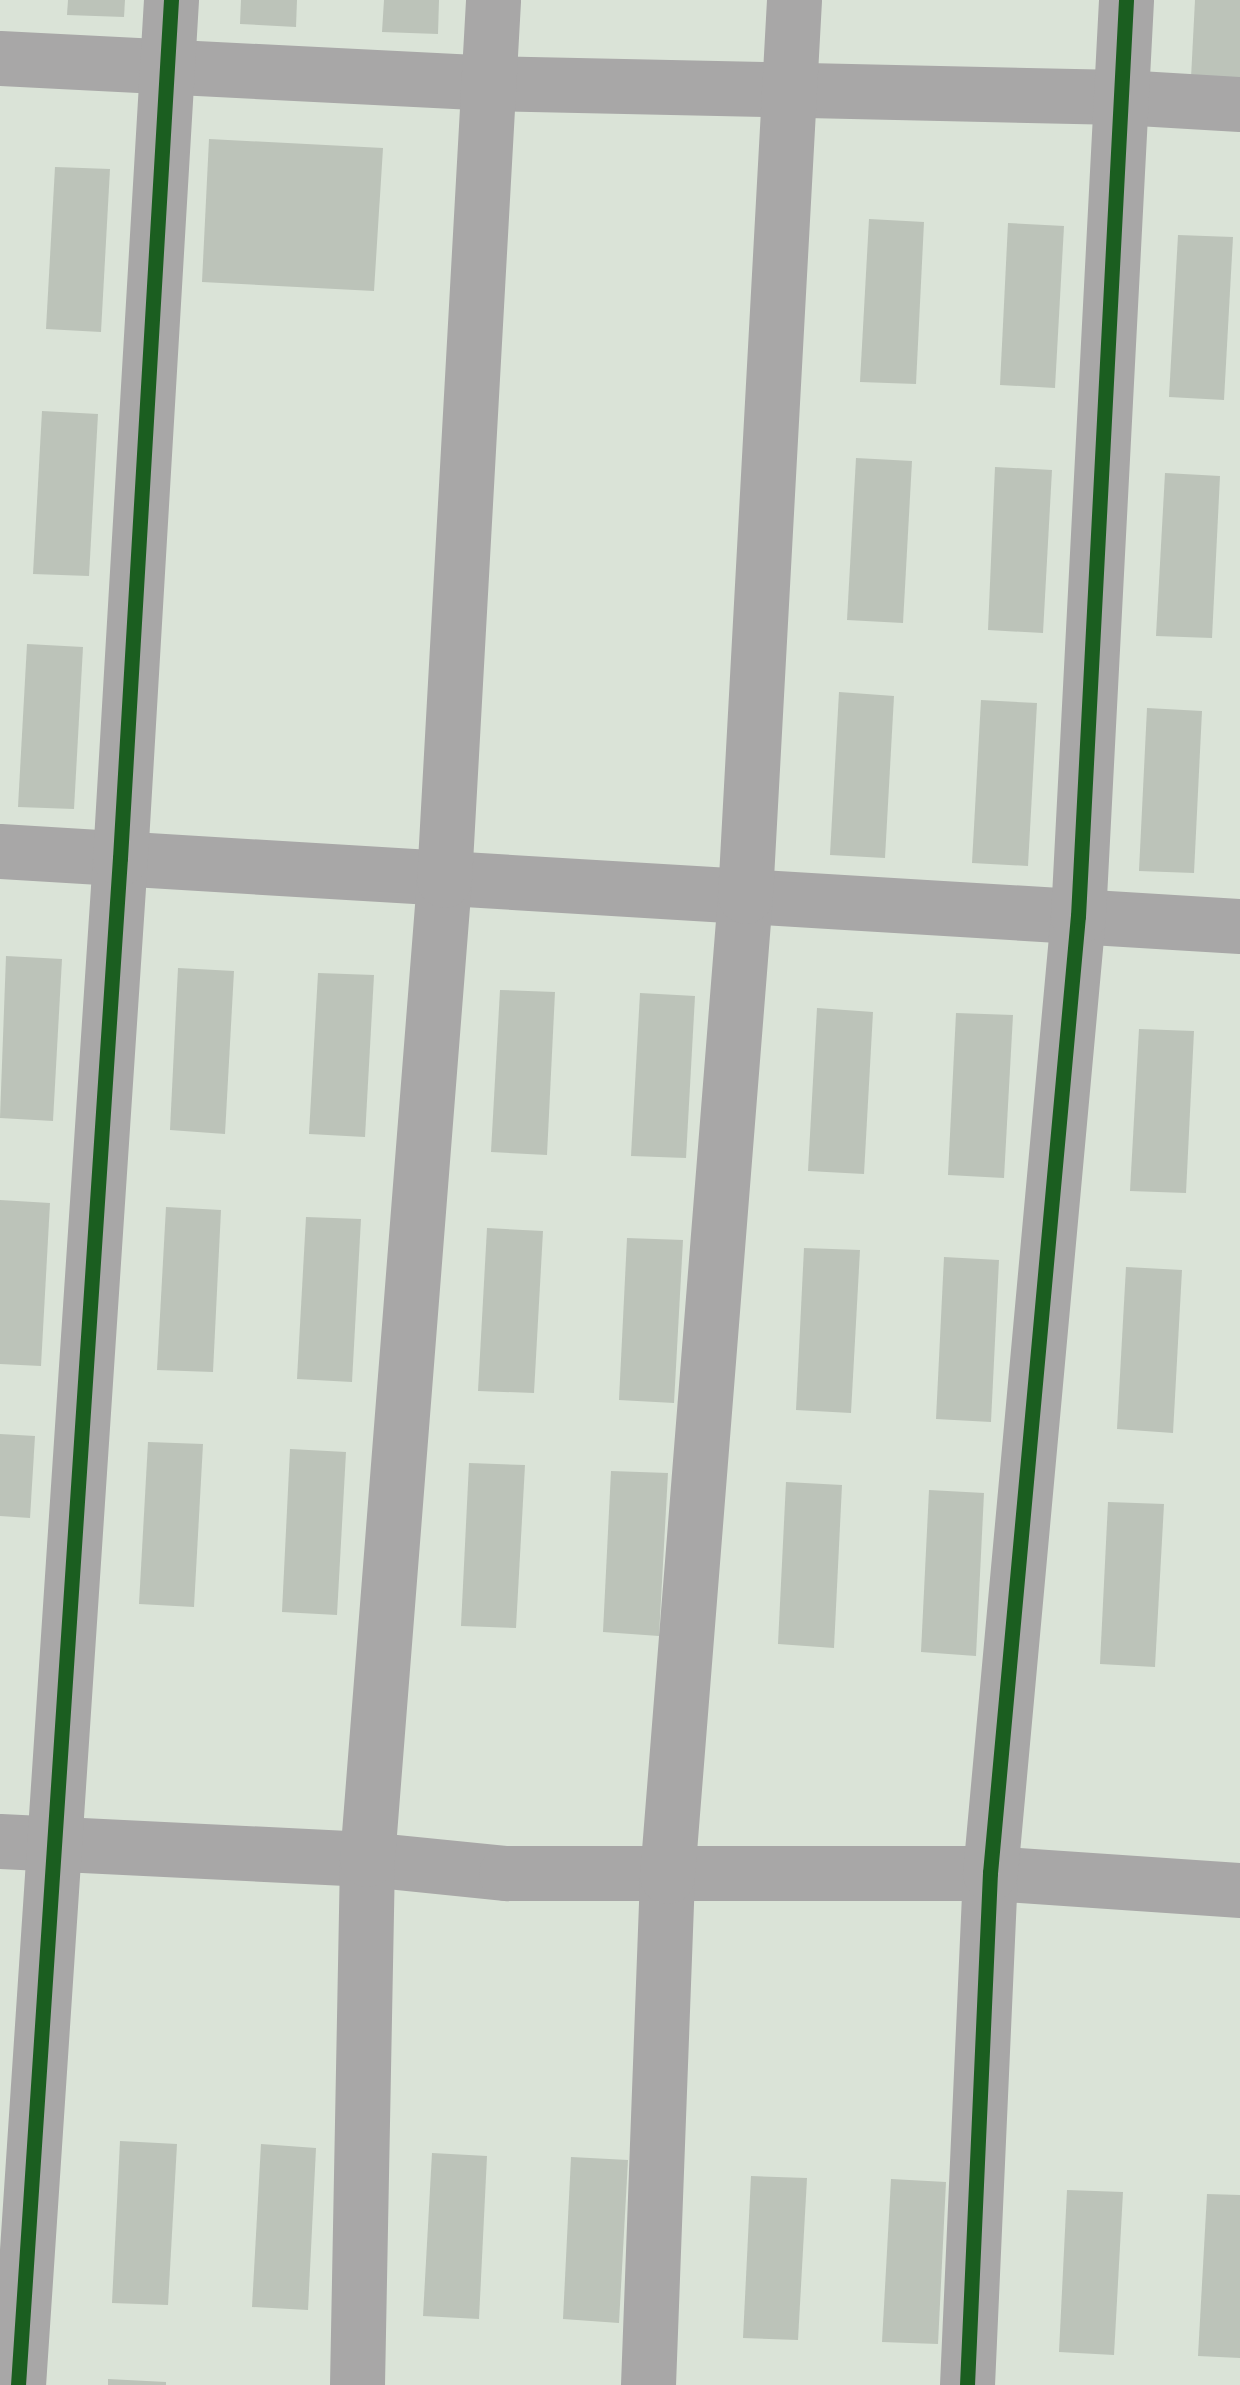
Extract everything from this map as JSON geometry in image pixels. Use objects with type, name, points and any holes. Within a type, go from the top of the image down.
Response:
[{"type":"street","points":[[18,2385],[26,1842],[120,858],[171,0]]},
{"type":"street","points":[[357,2385],[367,1858],[444,880],[493,0]]},
{"type":"street","points":[[648,2385],[667,1876],[745,896],[794,0]]},
{"type":"street","points":[[967,2385],[990,1873],[1078,916],[1126,0]]},
{"type":"street","points":[[0,58],[489,83],[1121,97],[1240,104]]},
{"type":"street","points":[[0,851],[1240,926]]},
{"type":"street","points":[[26,1842],[367,1858],[506,1872],[667,1876],[990,1873],[1240,1890]]},
{"type":"building","points":[[68,0],[125,0],[124,17],[67,15]]},
{"type":"building","points":[[241,0],[297,0],[296,27],[240,24]]},
{"type":"building","points":[[384,0],[439,0],[438,34],[382,32]]},
{"type":"building","points":[[1195,0],[1240,0],[1240,80],[1191,78]]},
{"type":"building","points":[[209,139],[383,148],[374,291],[202,282]]},
{"type":"building","points":[[55,167],[110,169],[101,332],[46,329]]},
{"type":"building","points":[[869,219],[924,222],[916,384],[860,382]]},
{"type":"building","points":[[1008,223],[1064,226],[1055,388],[1000,385]]},
{"type":"building","points":[[1178,235],[1233,237],[1224,400],[1169,397]]},
{"type":"building","points":[[42,411],[98,414],[89,576],[33,574]]},
{"type":"building","points":[[856,458],[912,461],[903,623],[847,620]]},
{"type":"building","points":[[995,467],[1052,470],[1043,633],[988,630]]},
{"type":"building","points":[[1165,473],[1220,476],[1212,638],[1156,636]]},
{"type":"building","points":[[27,644],[83,647],[74,809],[18,807]]},
{"type":"building","points":[[839,692],[894,696],[885,858],[830,855]]},
{"type":"building","points":[[981,700],[1037,703],[1028,866],[972,863]]},
{"type":"building","points":[[1147,708],[1202,711],[1194,873],[1139,871]]},
{"type":"building","points":[[6,956],[62,959],[53,1121],[0,1118]]},
{"type":"building","points":[[178,968],[234,971],[225,1134],[170,1130]]},
{"type":"building","points":[[318,973],[374,975],[365,1137],[309,1134]]},
{"type":"building","points":[[500,990],[555,992],[547,1155],[491,1152]]},
{"type":"building","points":[[640,993],[695,996],[686,1158],[631,1156]]},
{"type":"building","points":[[817,1008],[873,1012],[864,1174],[808,1171]]},
{"type":"building","points":[[956,1013],[1013,1015],[1004,1178],[948,1175]]},
{"type":"building","points":[[1139,1029],[1194,1031],[1186,1193],[1130,1191]]},
{"type":"building","points":[[0,1200],[50,1203],[41,1366],[0,1364]]},
{"type":"building","points":[[166,1207],[221,1210],[213,1372],[157,1370]]},
{"type":"building","points":[[306,1217],[361,1219],[352,1382],[297,1379]]},
{"type":"building","points":[[487,1228],[543,1231],[534,1393],[478,1391]]},
{"type":"building","points":[[627,1238],[683,1240],[674,1403],[619,1400]]},
{"type":"building","points":[[804,1248],[860,1250],[851,1413],[796,1410]]},
{"type":"building","points":[[944,1257],[999,1260],[991,1422],[936,1419]]},
{"type":"building","points":[[1126,1267],[1182,1270],[1173,1433],[1117,1429]]},
{"type":"building","points":[[0,1434],[35,1436],[30,1518],[0,1516]]},
{"type":"building","points":[[148,1442],[203,1444],[194,1607],[139,1604]]},
{"type":"building","points":[[290,1449],[346,1452],[337,1615],[282,1612]]},
{"type":"building","points":[[469,1463],[525,1465],[516,1628],[461,1626]]},
{"type":"building","points":[[611,1471],[668,1473],[659,1636],[603,1632]]},
{"type":"building","points":[[786,1482],[842,1485],[834,1648],[778,1644]]},
{"type":"building","points":[[929,1490],[984,1493],[976,1656],[921,1652]]},
{"type":"building","points":[[1108,1502],[1164,1504],[1155,1667],[1100,1664]]},
{"type":"building","points":[[120,2141],[177,2144],[168,2305],[112,2303]]},
{"type":"building","points":[[261,2144],[316,2148],[308,2310],[252,2307]]},
{"type":"building","points":[[432,2153],[487,2156],[479,2319],[423,2316]]},
{"type":"building","points":[[571,2157],[628,2160],[619,2323],[563,2319]]},
{"type":"building","points":[[751,2176],[807,2178],[798,2340],[743,2338]]},
{"type":"building","points":[[891,2179],[946,2182],[938,2344],[882,2342]]},
{"type":"building","points":[[1067,2190],[1123,2192],[1114,2355],[1059,2352]]},
{"type":"building","points":[[1207,2194],[1240,2195],[1240,2358],[1198,2356]]},
{"type":"building","points":[[108,2379],[166,2382],[166,2385],[108,2385]]},
{"type":"cycle path","points":[[18,2385],[120,858],[171,0]]},
{"type":"cycle path","points":[[967,2385],[990,1873],[1078,916],[1126,0]]}]
